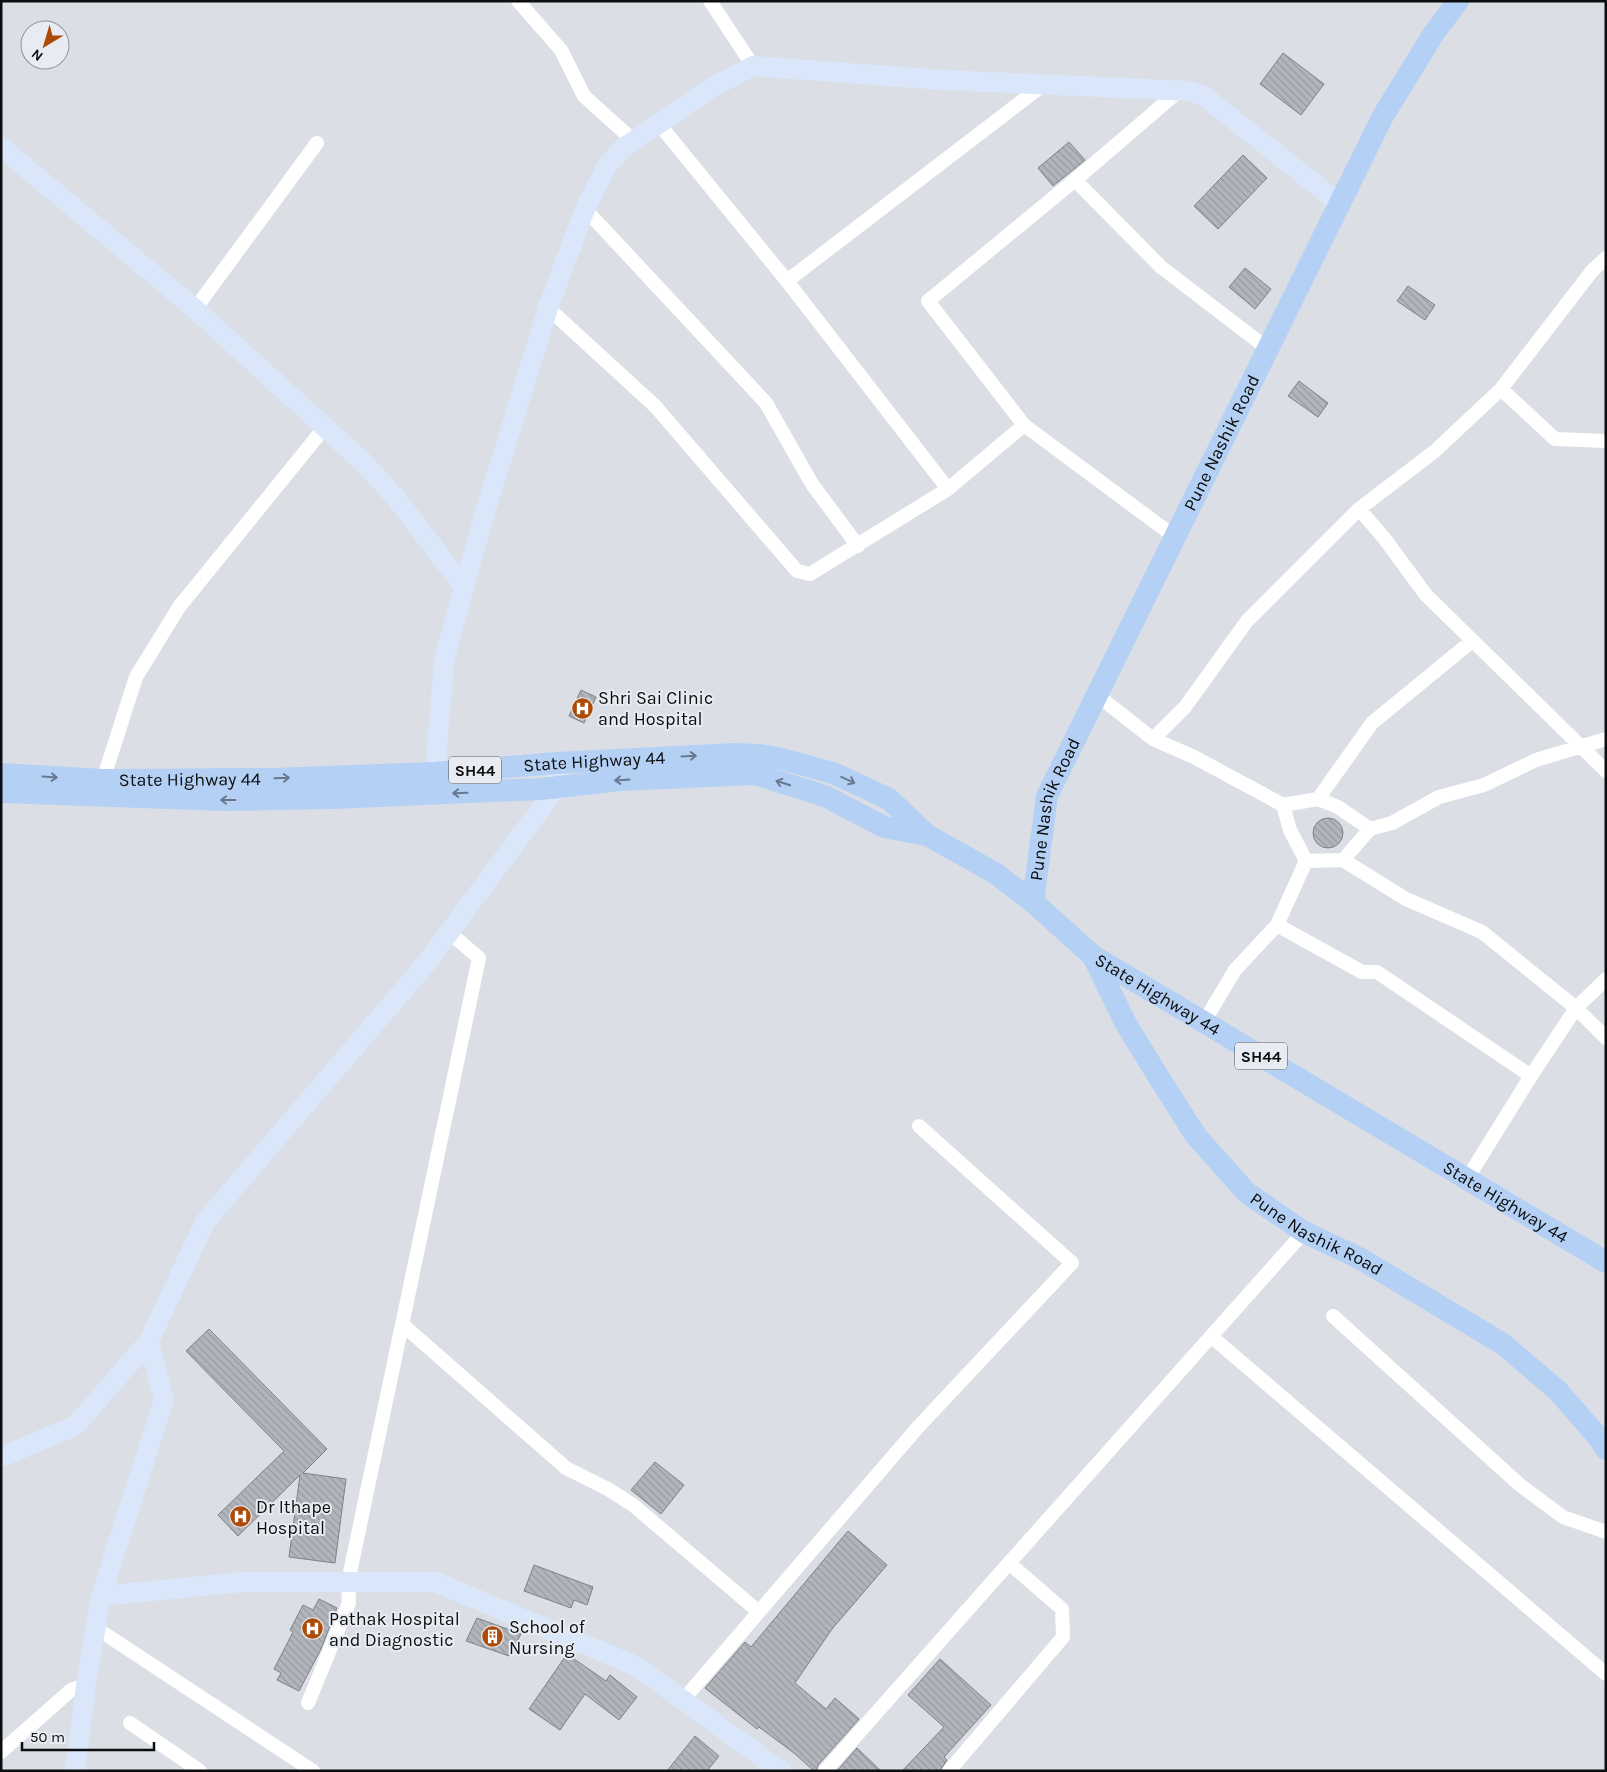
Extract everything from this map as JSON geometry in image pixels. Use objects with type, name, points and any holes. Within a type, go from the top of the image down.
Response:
[{"type":"main road","name":"Pune Nashik Road","points":[[1033,902],[1047,796],[1383,116],[1434,33],[1458,1]]},
{"type":"main road","name":"State Highway 44","points":[[1,792],[224,800],[434,784],[557,763],[757,764],[833,773],[889,799],[927,834],[995,873],[1033,902],[1093,956],[1606,1262]]},
{"type":"main road","name":"State Highway 44","points":[[1,774],[103,780],[272,779],[556,788],[757,764]]},
{"type":"main road","name":"Pune Nashik Road","points":[[1093,956],[1126,1024],[1196,1136],[1247,1193],[1304,1232],[1361,1259],[1503,1344],[1558,1391],[1599,1438],[1606,1449]]},
{"type":"street","points":[[518,1],[561,50],[584,96],[634,141]]},
{"type":"street","points":[[710,1],[753,66]]},
{"type":"street","points":[[434,784],[444,660],[464,587],[548,308],[585,209],[607,166],[622,149],[711,88],[753,66],[1043,85],[1191,90],[1205,97],[1340,204]]},
{"type":"street","points":[[787,281],[1043,85]]},
{"type":"street","points":[[1175,537],[1024,425],[928,301],[1075,180],[1180,90]]},
{"type":"street","points":[[658,124],[787,281],[948,489]]},
{"type":"street","points":[[195,310],[317,143]]},
{"type":"street","points":[[1,147],[195,310],[325,427],[396,498],[464,587]]},
{"type":"street","points":[[1075,180],[1161,267],[1268,349]]},
{"type":"street","points":[[585,209],[766,403],[812,484],[858,546]]},
{"type":"street","points":[[1154,738],[1185,706],[1247,621],[1359,509],[1435,451],[1501,389],[1592,271],[1606,258]]},
{"type":"street","points":[[548,308],[655,406],[797,571],[810,574],[948,489],[1024,425]]},
{"type":"street","points":[[1501,389],[1555,439],[1606,441]]},
{"type":"street","points":[[103,780],[136,677],[179,607],[325,427]]},
{"type":"street","points":[[1359,509],[1384,538],[1426,595],[1606,770]]},
{"type":"street","points":[[1318,799],[1372,723],[1472,641]]},
{"type":"street","points":[[1097,695],[1154,738],[1194,757],[1283,805],[1318,799],[1338,807],[1370,828]]},
{"type":"street","points":[[1343,860],[1370,828],[1392,824],[1439,797],[1484,785],[1536,760],[1606,740]]},
{"type":"street","points":[[1,1457],[75,1426],[149,1341],[206,1222],[450,933],[556,788],[557,763]]},
{"type":"street","points":[[1283,805],[1290,830],[1306,861]]},
{"type":"street","points":[[1306,861],[1343,860],[1406,899],[1482,932],[1576,1008],[1606,1038]]},
{"type":"street","points":[[1204,1022],[1235,970],[1277,925],[1306,861]]},
{"type":"street","points":[[1277,925],[1362,972],[1377,972],[1530,1076]]},
{"type":"street","points":[[308,1703],[349,1603],[348,1582],[479,958],[450,933]]},
{"type":"street","points":[[1467,1179],[1530,1076],[1576,1008],[1606,978]]},
{"type":"street","points":[[683,1700],[919,1426],[1072,1262],[919,1126]]},
{"type":"street","points":[[825,1771],[1304,1232]]},
{"type":"street","points":[[1333,1316],[1520,1485],[1563,1517],[1606,1532]]},
{"type":"street","points":[[402,1324],[566,1468],[633,1505],[759,1612]]},
{"type":"street","points":[[1212,1337],[1606,1674]]},
{"type":"street","points":[[75,1771],[86,1685],[101,1596],[164,1400],[149,1341]]},
{"type":"street","points":[[949,1771],[1063,1637],[1062,1609],[1009,1563]]},
{"type":"street","points":[[101,1596],[243,1582],[435,1582],[636,1666],[780,1771]]},
{"type":"street","points":[[96,1628],[313,1771]]},
{"type":"street","points":[[1,1752],[71,1690],[86,1685]]},
{"type":"street","points":[[130,1723],[200,1771]]},
{"type":"building","points":[[1283,53],[1324,84],[1301,115],[1260,84]]},
{"type":"building","points":[[1069,142],[1085,160],[1053,186],[1038,168]]},
{"type":"building","points":[[1243,155],[1267,178],[1218,229],[1194,206]]},
{"type":"building","points":[[1245,268],[1271,289],[1255,309],[1229,287]]},
{"type":"building","points":[[1408,286],[1435,305],[1425,320],[1397,301]]},
{"type":"building","points":[[1299,381],[1328,403],[1318,417],[1288,396]]},
{"type":"building","points":[[581,690],[596,697],[584,723],[569,716]]},
{"type":"building","points":[[1328,818],[1339,822],[1343,833],[1339,844],[1328,848],[1317,844],[1313,833],[1317,822]]},
{"type":"building","points":[[209,1329],[327,1449],[303,1473],[346,1479],[335,1563],[289,1557],[300,1475],[238,1536],[218,1515],[284,1451],[186,1351]]},
{"type":"building","points":[[655,1462],[684,1485],[661,1514],[631,1490]]},
{"type":"building","points":[[848,1531],[887,1565],[832,1629],[795,1683],[826,1709],[835,1698],[859,1719],[818,1765],[816,1771],[814,1771],[794,1753],[759,1727],[757,1729],[705,1688],[745,1642],[751,1647]]},
{"type":"building","points":[[534,1565],[593,1587],[587,1605],[574,1600],[571,1608],[524,1591]]},
{"type":"building","points":[[319,1599],[337,1608],[321,1649],[299,1691],[277,1680],[281,1673],[274,1669],[293,1632],[290,1630],[303,1605],[313,1610]]},
{"type":"building","name":"School of Nursing","points":[[477,1618],[521,1634],[509,1656],[466,1641]]},
{"type":"building","points":[[567,1654],[606,1681],[610,1675],[637,1697],[619,1720],[585,1694],[560,1730],[529,1709]]},
{"type":"building","points":[[940,1659],[991,1705],[944,1757],[947,1760],[940,1771],[902,1771],[944,1727],[908,1695]]},
{"type":"building","points":[[695,1736],[719,1756],[707,1771],[667,1771]]},
{"type":"building","points":[[857,1748],[881,1771],[837,1771]]},
{"type":"place","name":"Shri Sai Clinic and Hospital","points":[[582,708]]},
{"type":"place","name":"Dr Ithape Hospital","points":[[240,1517]]},
{"type":"place","name":"Pathak Hospital and Diagnostic","points":[[313,1629]]},
{"type":"place","name":"School of Nursing","points":[[493,1637]]}]
